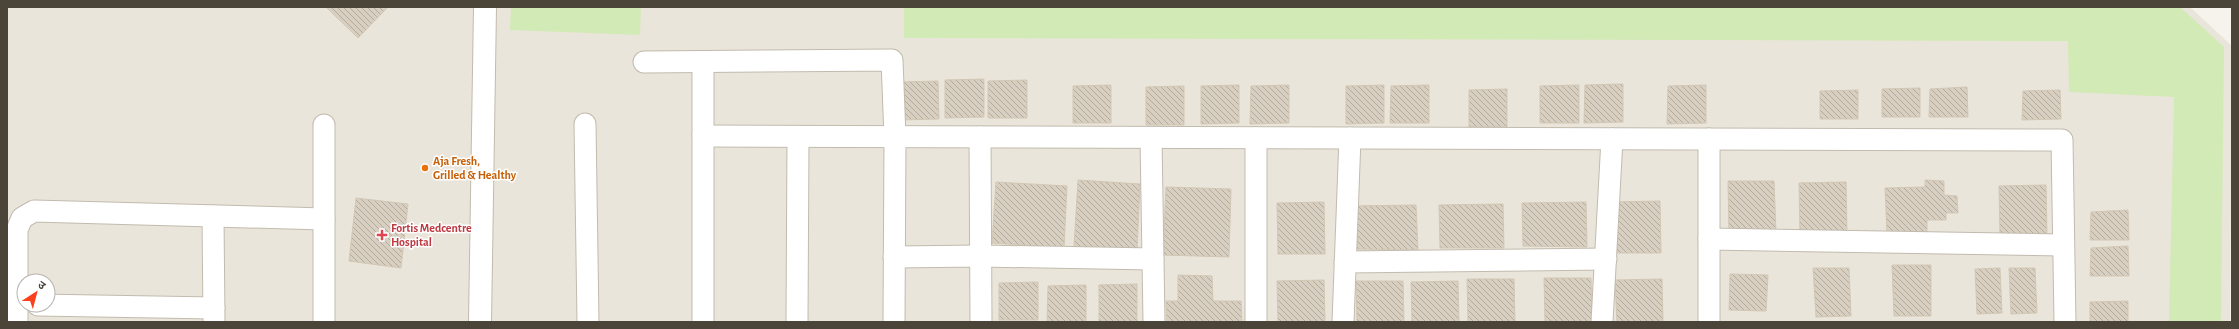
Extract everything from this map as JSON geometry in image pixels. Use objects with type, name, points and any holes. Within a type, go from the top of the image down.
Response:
[{"type":"street","points":[[480,322],[485,7]]},
{"type":"street","points":[[644,62],[892,60],[895,137],[894,322]]},
{"type":"street","points":[[703,62],[703,322]]},
{"type":"street","points":[[585,124],[588,322]]},
{"type":"street","points":[[324,125],[324,322]]},
{"type":"street","points":[[703,136],[2062,140],[2065,322]]},
{"type":"street","points":[[797,322],[798,136]]},
{"type":"street","points":[[980,137],[981,322]]},
{"type":"street","points":[[1151,138],[1154,322]]},
{"type":"street","points":[[1256,138],[1256,322]]},
{"type":"street","points":[[1343,322],[1350,138]]},
{"type":"street","points":[[1602,322],[1612,139]]},
{"type":"street","points":[[1709,139],[1709,322]]},
{"type":"street","points":[[18,273],[17,230],[22,218],[34,211],[324,219]]},
{"type":"street","points":[[56,307],[108,314],[214,315],[214,216]]},
{"type":"street","points":[[1709,239],[2063,245]]},
{"type":"street","points":[[894,258],[981,256],[1153,259]]},
{"type":"street","points":[[1345,262],[1606,259]]},
{"type":"shaded area","points":[[7,7],[2190,7],[2232,46],[2230,322],[7,322]]},
{"type":"green space","points":[[511,7],[641,7],[640,35],[510,30]]},
{"type":"green space","points":[[904,7],[2180,7],[2224,47],[2221,322],[2169,322],[2174,97],[2069,92],[2068,41],[904,38]]},
{"type":"building","points":[[326,7],[388,7],[358,38]]},
{"type":"building","points":[[984,79],[984,117],[945,118],[945,80]]},
{"type":"building","points":[[1027,80],[1027,118],[988,118],[988,81]]},
{"type":"building","points":[[938,81],[939,119],[900,120],[900,82]]},
{"type":"building","points":[[1623,84],[1623,122],[1584,123],[1585,85]]},
{"type":"building","points":[[1111,85],[1111,123],[1073,123],[1073,86]]},
{"type":"building","points":[[1239,85],[1239,123],[1201,124],[1201,86]]},
{"type":"building","points":[[1289,85],[1289,123],[1250,124],[1251,86]]},
{"type":"building","points":[[1384,85],[1384,123],[1346,124],[1346,86]]},
{"type":"building","points":[[1429,85],[1429,123],[1390,123],[1391,86]]},
{"type":"building","points":[[1579,85],[1579,123],[1540,123],[1540,86]]},
{"type":"building","points":[[1706,85],[1706,123],[1667,124],[1668,86]]},
{"type":"building","points":[[1184,86],[1184,125],[1146,125],[1146,87]]},
{"type":"building","points":[[1967,87],[1968,117],[1929,117],[1930,89]]},
{"type":"building","points":[[1920,88],[1920,117],[1882,117],[1882,89]]},
{"type":"building","points":[[1507,89],[1507,127],[1469,127],[1469,90]]},
{"type":"building","points":[[1858,90],[1858,119],[1820,119],[1820,91]]},
{"type":"building","points":[[2060,90],[2061,119],[2022,120],[2023,91]]},
{"type":"building","points":[[1078,180],[1140,184],[1137,251],[1074,247]]},
{"type":"building","points":[[1925,180],[1944,181],[1944,195],[1957,196],[1958,213],[1946,213],[1946,220],[1927,220],[1927,232],[1887,232],[1885,188],[1925,187]]},
{"type":"building","points":[[1728,181],[1774,181],[1776,233],[1729,232]]},
{"type":"building","points":[[996,182],[1067,186],[1064,248],[992,243]]},
{"type":"building","points":[[1846,182],[1847,234],[1800,234],[1799,183]]},
{"type":"building","points":[[2046,185],[2047,237],[2000,237],[1999,186]]},
{"type":"building","points":[[1166,187],[1231,189],[1229,257],[1163,255]]},
{"type":"building","points":[[356,198],[408,204],[401,268],[349,261]]},
{"type":"building","points":[[1660,201],[1661,253],[1614,253],[1613,202]]},
{"type":"building","points":[[1324,202],[1325,254],[1278,254],[1277,203]]},
{"type":"building","points":[[1586,202],[1587,247],[1523,246],[1522,203]]},
{"type":"building","points":[[1503,204],[1504,248],[1440,248],[1439,205]]},
{"type":"building","points":[[1416,205],[1418,250],[1353,249],[1352,206]]},
{"type":"building","points":[[2128,210],[2129,240],[2090,240],[2091,212]]},
{"type":"building","points":[[2128,246],[2129,276],[2090,276],[2091,248]]},
{"type":"building","points":[[1892,265],[1931,265],[1931,316],[1894,316]]},
{"type":"building","points":[[1813,268],[1849,268],[1851,316],[1816,317]]},
{"type":"building","points":[[2000,268],[2002,313],[1977,314],[1975,269]]},
{"type":"building","points":[[2009,268],[2035,268],[2037,313],[2011,314]]},
{"type":"building","points":[[1730,274],[1768,275],[1766,311],[1729,310]]},
{"type":"building","points":[[1178,275],[1212,276],[1213,301],[1241,301],[1242,322],[1167,322],[1166,301],[1178,301]]},
{"type":"building","points":[[1544,278],[1591,278],[1592,322],[1545,322]]},
{"type":"building","points":[[1467,279],[1514,279],[1515,322],[1468,322]]},
{"type":"building","points":[[1662,279],[1663,322],[1617,322],[1615,280]]},
{"type":"building","points":[[1324,280],[1325,322],[1278,322],[1277,281]]},
{"type":"building","points":[[1356,281],[1403,281],[1404,322],[1357,322]]},
{"type":"building","points":[[1458,281],[1459,322],[1412,322],[1411,282]]},
{"type":"building","points":[[1038,282],[1038,320],[999,320],[999,283]]},
{"type":"building","points":[[1137,284],[1137,322],[1099,322],[1099,285]]},
{"type":"building","points":[[1086,285],[1086,322],[1047,322],[1048,286]]},
{"type":"building","points":[[2128,301],[2128,322],[2090,322],[2090,302]]},
{"type":"place","name":"Aja Fresh, Grilled & Healthy","points":[[425,168]]},
{"type":"place","name":"Fortis Medcentre Hospital","points":[[382,235]]}]
